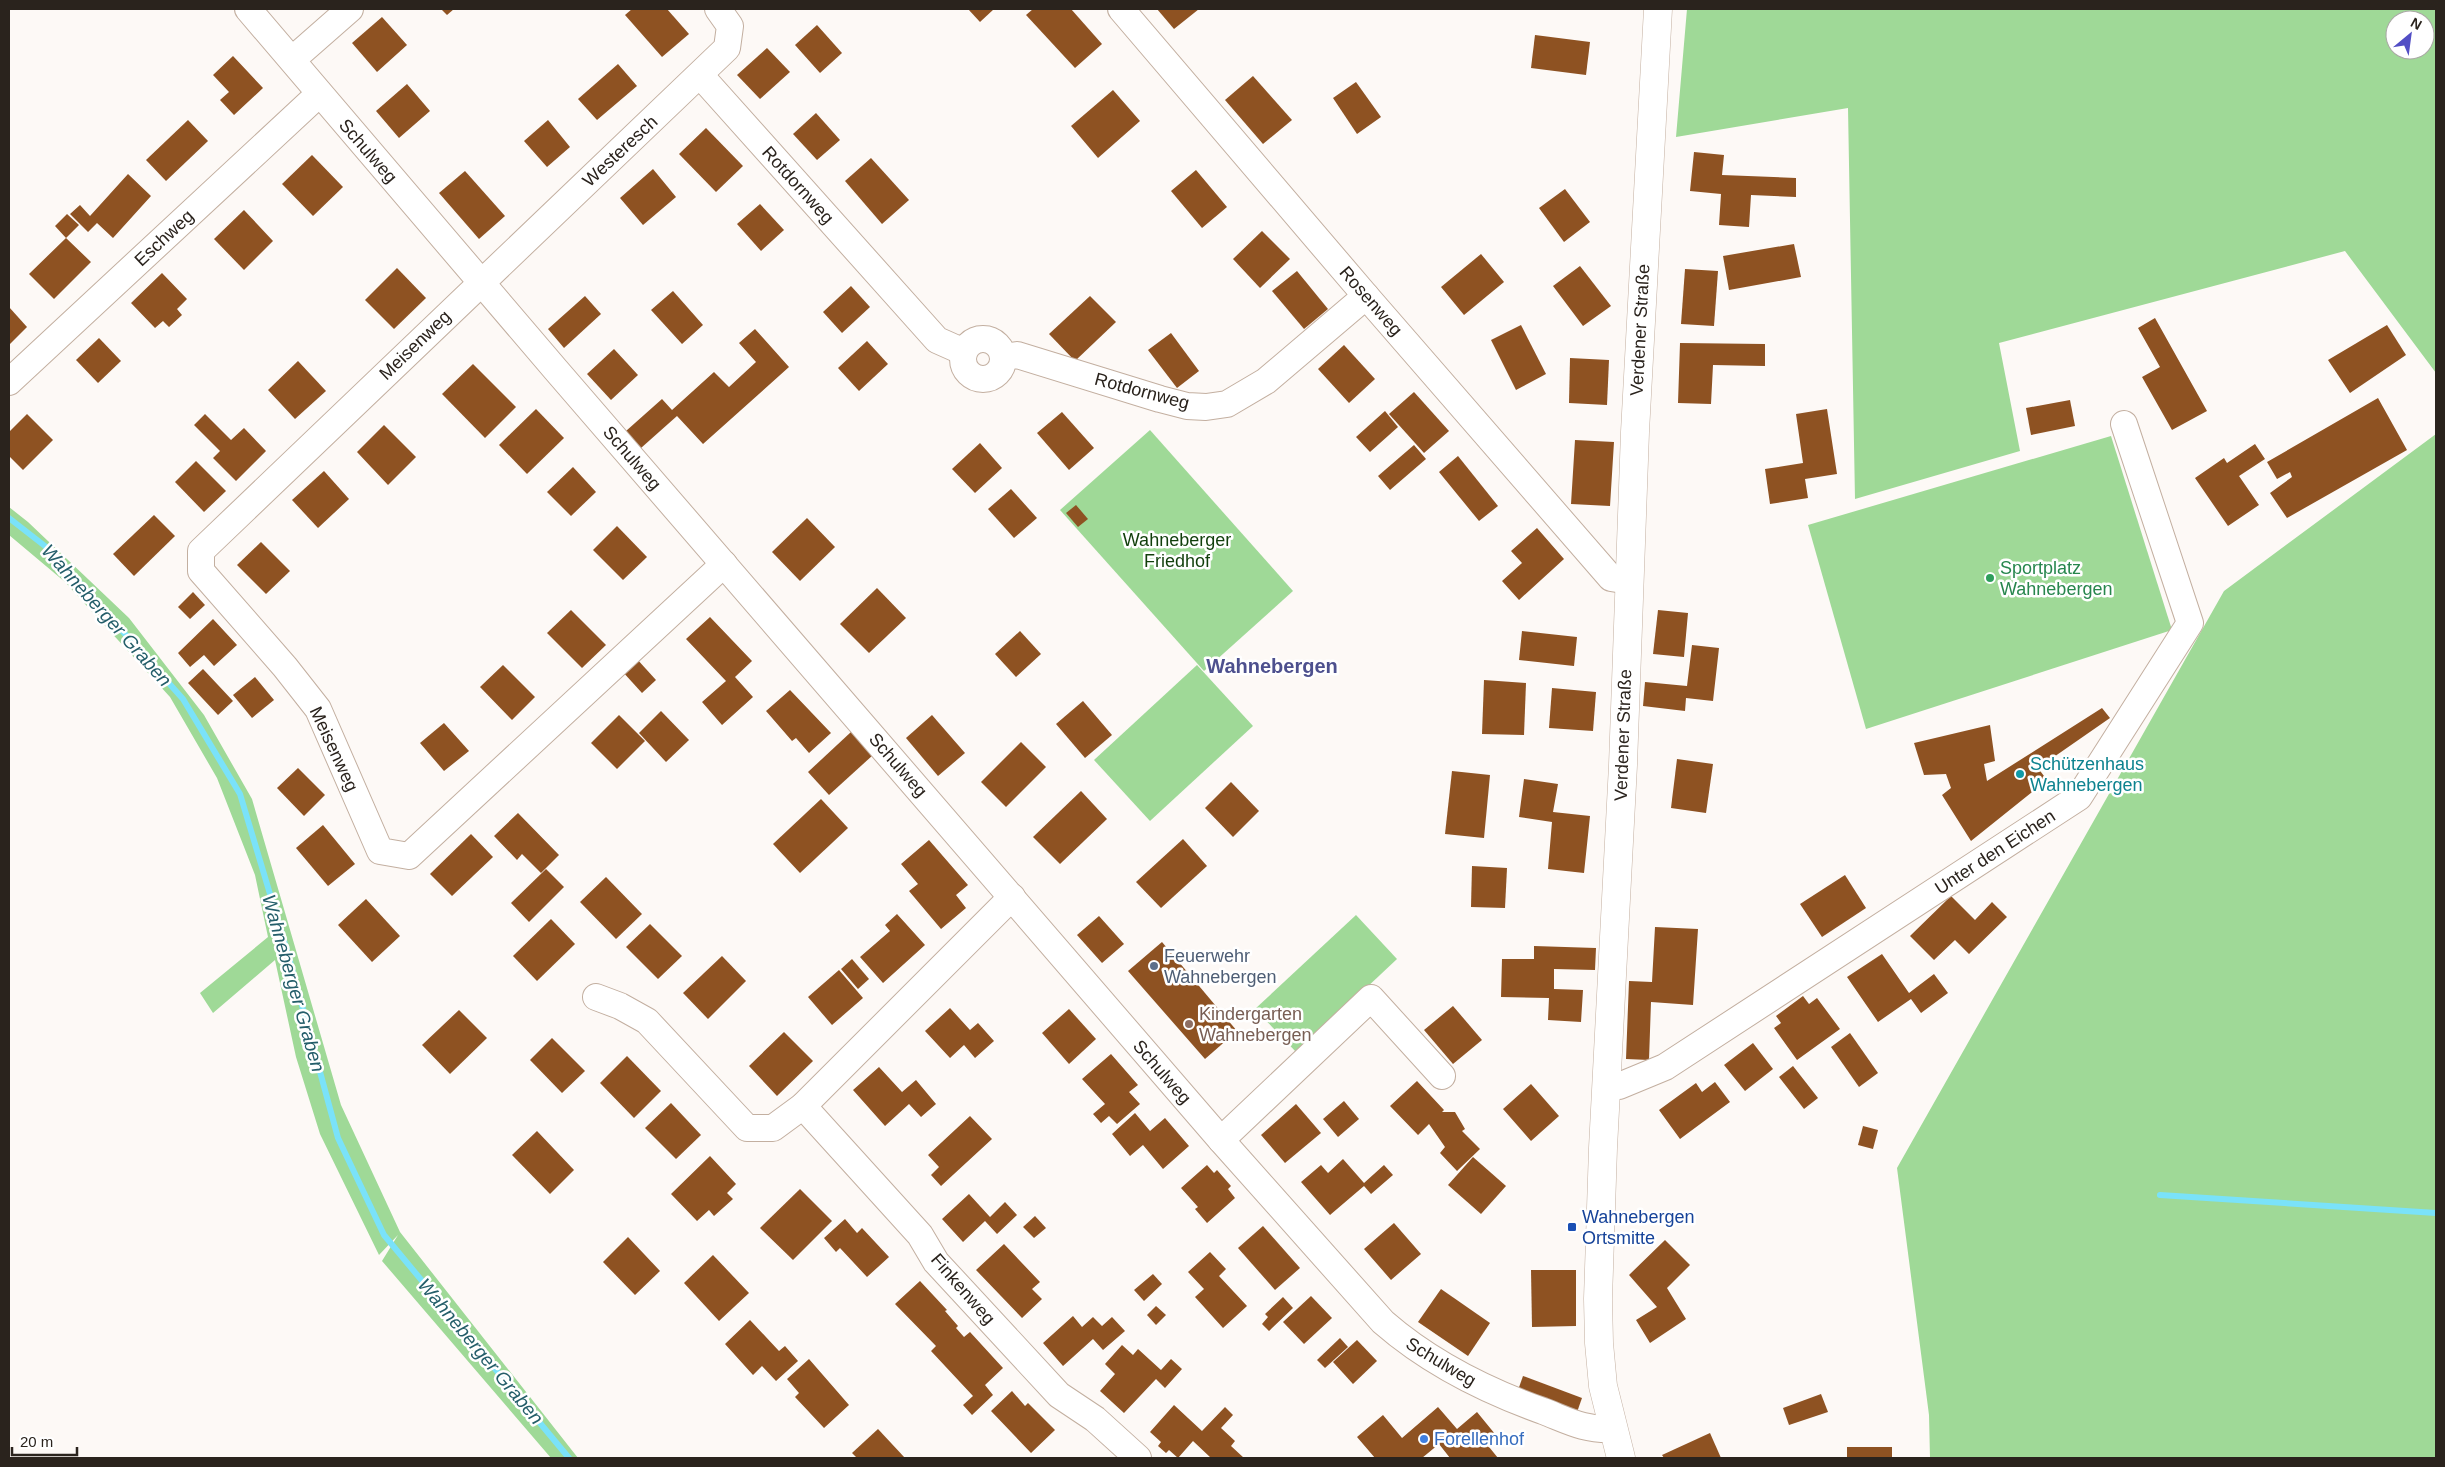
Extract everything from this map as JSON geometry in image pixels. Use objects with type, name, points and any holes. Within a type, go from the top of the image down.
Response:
[{"type":"street","name":"Schulweg","points":[[248,9],[480,282],[1221,1140],[1383,1322],[1411,1347],[1469,1381],[1591,1430],[1612,1429]]},
{"type":"street","points":[[292,59],[350,9]]},
{"type":"street","name":"Westeresch","points":[[480,282],[700,76],[727,48],[730,26],[718,9]]},
{"type":"street","name":"Rosenweg","points":[[1120,9],[1366,296],[1612,578],[1629,581]]},
{"type":"street","name":"Verdener Straße","points":[[1621,1458],[1612,1429],[1603,1386],[1598,1300],[1606,1086],[1623,765],[1629,581],[1658,9]]},
{"type":"street","name":"Rotdornweg","points":[[700,76],[937,340],[964,352],[965,368],[977,378],[993,377],[999,372],[1004,357],[1017,355],[1187,406],[1206,407],[1227,404],[1266,381],[1366,296]]},
{"type":"street","name":"Eschweg","points":[[9,382],[319,94]]},
{"type":"street","name":"Meisenweg","points":[[480,282],[202,551],[201,571],[285,667],[318,709],[380,851],[409,856],[724,564]]},
{"type":"street","name":"Unter den Eichen","points":[[1606,1086],[1619,1086],[1665,1066],[2079,797],[2190,623],[2124,424]]},
{"type":"street","points":[[596,998],[620,1006],[647,1021],[748,1128],[774,1128],[803,1106],[1012,897]]},
{"type":"street","points":[[1221,1140],[1371,998],[1442,1076]]},
{"type":"street","name":"Finkenweg","points":[[803,1106],[920,1234],[936,1262],[1059,1395],[1095,1419],[1138,1458]]},
{"type":"green space","points":[[1687,9],[2436,9],[2436,373],[2345,251],[1999,343],[2020,451],[1855,499],[1848,108],[1676,137]]},
{"type":"green space","name":"Wahneberger Friedhof","points":[[1150,430],[1293,591],[1204,671],[1060,510]]},
{"type":"green space","points":[[2436,434],[2436,1458],[1930,1458],[1929,1415],[1897,1168],[2224,591]]},
{"type":"green space","name":"Sportplatz Wahnebergen","points":[[2111,436],[2172,630],[1866,729],[1808,525]]},
{"type":"green space","points":[[9,507],[28,522],[129,618],[204,715],[252,799],[341,1105],[400,1232],[578,1458],[551,1458],[382,1261],[398,1235],[379,1255],[320,1134],[296,1057],[275,960],[213,1013],[200,993],[268,937],[255,875],[217,778],[170,697],[65,582],[9,535]]},
{"type":"green space","points":[[1197,665],[1253,726],[1150,821],[1094,760]]},
{"type":"green space","points":[[1356,915],[1397,959],[1297,1053],[1255,1009]]},
{"type":"building","points":[[441,9],[454,9],[447,15]]},
{"type":"building","points":[[632,9],[667,9],[689,34],[662,57],[625,15]]},
{"type":"building","points":[[968,9],[994,9],[980,22]]},
{"type":"building","points":[[1033,9],[1071,9],[1102,44],[1075,68],[1026,15]]},
{"type":"building","points":[[1157,9],[1199,9],[1174,29]]},
{"type":"building","points":[[382,17],[407,45],[377,72],[352,43]]},
{"type":"building","points":[[817,25],[842,53],[820,73],[795,45]]},
{"type":"building","points":[[1535,35],[1590,42],[1586,75],[1531,68]]},
{"type":"building","points":[[767,48],[790,72],[760,99],[737,75]]},
{"type":"building","points":[[233,56],[263,88],[234,115],[220,100],[229,92],[213,75]]},
{"type":"building","points":[[618,64],[637,86],[597,120],[578,99]]},
{"type":"building","points":[[1253,76],[1292,120],[1263,144],[1225,100]]},
{"type":"building","points":[[1356,82],[1381,117],[1357,134],[1333,98]]},
{"type":"building","points":[[407,84],[430,111],[399,138],[376,111]]},
{"type":"building","points":[[1113,90],[1140,121],[1098,158],[1071,126]]},
{"type":"building","points":[[816,113],[840,140],[817,160],[793,134]]},
{"type":"building","points":[[188,120],[208,141],[166,181],[146,160]]},
{"type":"building","points":[[548,120],[570,147],[547,167],[524,141]]},
{"type":"building","points":[[706,128],[743,166],[716,192],[679,154]]},
{"type":"building","points":[[1694,152],[1724,155],[1722,175],[1796,178],[1796,197],[1751,195],[1749,227],[1719,225],[1721,194],[1690,191]]},
{"type":"building","points":[[312,155],[343,187],[313,216],[282,184]]},
{"type":"building","points":[[871,158],[909,200],[882,224],[845,181]]},
{"type":"building","points":[[653,169],[676,197],[643,225],[620,198]]},
{"type":"building","points":[[1196,170],[1227,207],[1202,228],[1171,191]]},
{"type":"building","points":[[465,171],[505,216],[479,239],[439,193]]},
{"type":"building","points":[[128,174],[151,196],[113,238],[97,223],[88,232],[70,214],[80,205],[90,216]]},
{"type":"building","points":[[1565,189],[1590,222],[1564,242],[1539,208]]},
{"type":"building","points":[[760,204],[784,230],[761,251],[737,224]]},
{"type":"building","points":[[244,210],[273,241],[244,270],[214,239]]},
{"type":"building","points":[[67,214],[79,225],[66,238],[55,226]]},
{"type":"building","points":[[1262,231],[1290,259],[1260,288],[1233,259]]},
{"type":"building","points":[[66,238],[91,262],[54,299],[29,274]]},
{"type":"building","points":[[1794,244],[1801,277],[1729,290],[1723,256]]},
{"type":"building","points":[[1481,254],[1504,282],[1464,315],[1441,287]]},
{"type":"building","points":[[1580,266],[1611,306],[1583,326],[1553,286]]},
{"type":"building","points":[[397,268],[426,298],[394,329],[365,300]]},
{"type":"building","points":[[1685,269],[1718,271],[1714,326],[1681,324]]},
{"type":"building","points":[[1297,271],[1328,309],[1304,329],[1272,291]]},
{"type":"building","points":[[162,273],[187,299],[177,309],[182,315],[169,327],[163,321],[155,328],[131,303]]},
{"type":"building","points":[[851,286],[870,307],[842,333],[823,312]]},
{"type":"building","points":[[673,291],[703,325],[682,344],[651,310]]},
{"type":"building","points":[[585,296],[601,314],[564,348],[548,329]]},
{"type":"building","points":[[1090,296],[1116,322],[1075,361],[1049,334]]},
{"type":"building","points":[[9,307],[27,327],[9,345]]},
{"type":"building","points":[[2155,318],[2207,411],[2172,430],[2142,377],[2160,367],[2138,328]]},
{"type":"building","points":[[1521,325],[1546,374],[1516,390],[1491,340]]},
{"type":"building","points":[[2387,325],[2406,355],[2350,393],[2328,360]]},
{"type":"building","points":[[755,329],[789,367],[703,444],[677,416],[641,448],[626,431],[662,399],[672,410],[714,372],[729,387],[756,362],[739,343]]},
{"type":"building","points":[[1171,333],[1199,371],[1177,388],[1148,350]]},
{"type":"building","points":[[99,338],[121,361],[98,383],[76,360]]},
{"type":"building","points":[[867,341],[888,364],[859,391],[838,368]]},
{"type":"building","points":[[1680,343],[1765,344],[1765,366],[1713,365],[1711,404],[1678,403]]},
{"type":"building","points":[[1344,345],[1375,379],[1349,403],[1318,369]]},
{"type":"building","points":[[614,349],[638,375],[611,400],[587,374]]},
{"type":"building","points":[[1570,358],[1609,360],[1607,405],[1569,403]]},
{"type":"building","points":[[298,361],[326,391],[295,419],[268,390]]},
{"type":"building","points":[[473,364],[516,407],[485,438],[442,394]]},
{"type":"building","points":[[1414,392],[1449,431],[1424,453],[1389,414]]},
{"type":"building","points":[[2378,398],[2407,450],[2287,518],[2270,493],[2292,477],[2290,472],[2277,479],[2267,462]]},
{"type":"building","points":[[2070,400],[2075,426],[2031,435],[2026,408]]},
{"type":"building","points":[[536,409],[564,438],[527,474],[499,445]]},
{"type":"building","points":[[1827,409],[1837,474],[1805,479],[1808,498],[1770,504],[1765,469],[1803,463],[1796,414]]},
{"type":"building","points":[[1385,411],[1398,427],[1370,452],[1356,437]]},
{"type":"building","points":[[1062,412],[1094,448],[1069,470],[1037,433]]},
{"type":"building","points":[[27,414],[53,440],[23,470],[9,456],[9,432]]},
{"type":"building","points":[[205,414],[231,440],[244,428],[266,451],[236,481],[213,458],[220,451],[194,425]]},
{"type":"building","points":[[384,425],[416,457],[388,485],[357,452]]},
{"type":"building","points":[[1575,440],[1614,442],[1610,506],[1571,504]]},
{"type":"building","points":[[980,443],[1002,468],[975,493],[952,469]]},
{"type":"building","points":[[2255,444],[2265,459],[2239,476],[2259,505],[2228,526],[2195,478],[2224,458],[2227,463]]},
{"type":"building","points":[[1414,445],[1426,459],[1390,490],[1378,476]]},
{"type":"building","points":[[1458,456],[1498,506],[1479,521],[1439,472]]},
{"type":"building","points":[[196,461],[226,491],[204,512],[175,482]]},
{"type":"building","points":[[573,467],[596,492],[571,516],[547,492]]},
{"type":"building","points":[[324,471],[349,499],[318,528],[292,500]]},
{"type":"building","points":[[1011,489],[1037,518],[1014,538],[988,509]]},
{"type":"building","points":[[1076,505],[1088,519],[1078,527],[1066,513]]},
{"type":"building","points":[[154,515],[175,536],[134,576],[113,554]]},
{"type":"building","points":[[807,518],[835,547],[800,581],[772,552]]},
{"type":"building","points":[[617,526],[647,557],[623,580],[593,550]]},
{"type":"building","points":[[1537,528],[1564,559],[1519,600],[1502,581],[1522,563],[1511,551]]},
{"type":"building","points":[[261,542],[290,571],[266,594],[237,565]]},
{"type":"building","points":[[877,588],[906,618],[869,653],[840,624]]},
{"type":"building","points":[[193,592],[205,605],[190,619],[178,607]]},
{"type":"building","points":[[571,610],[606,645],[582,668],[547,633]]},
{"type":"building","points":[[1658,610],[1688,613],[1684,657],[1653,654]]},
{"type":"building","points":[[710,617],[752,661],[735,677],[753,697],[722,725],[702,702],[726,681],[686,639]]},
{"type":"building","points":[[213,619],[237,645],[214,666],[204,655],[190,667],[178,653]]},
{"type":"building","points":[[1020,631],[1041,654],[1016,677],[995,654]]},
{"type":"building","points":[[1522,631],[1577,637],[1574,666],[1519,660]]},
{"type":"building","points":[[1692,645],[1719,648],[1713,701],[1686,698],[1685,711],[1643,706],[1645,682],[1687,686]]},
{"type":"building","points":[[636,658],[656,680],[642,693],[622,671]]},
{"type":"building","points":[[503,665],[535,697],[512,720],[480,687]]},
{"type":"building","points":[[203,669],[233,701],[218,715],[188,683]]},
{"type":"building","points":[[255,677],[274,700],[252,718],[233,695]]},
{"type":"building","points":[[1484,680],[1526,683],[1524,735],[1482,734]]},
{"type":"building","points":[[1552,688],[1596,692],[1593,731],[1549,728]]},
{"type":"building","points":[[790,690],[831,733],[809,753],[796,738],[792,741],[766,711]]},
{"type":"building","points":[[1083,701],[1112,735],[1085,758],[1056,724]]},
{"type":"building","name":"Schützenhaus Wahnebergen","points":[[2102,708],[2110,718],[2038,768],[2047,780],[1971,841],[1942,795],[1951,788],[1946,774],[1924,775],[1914,743],[1990,725],[1995,761],[1984,764],[1987,781]]},
{"type":"building","points":[[661,711],[689,740],[666,762],[639,733]]},
{"type":"building","points":[[619,715],[645,741],[617,769],[591,743]]},
{"type":"building","points":[[932,715],[965,753],[938,776],[906,738]]},
{"type":"building","points":[[444,723],[469,751],[444,771],[420,743]]},
{"type":"building","points":[[851,732],[873,755],[829,795],[808,772]]},
{"type":"building","points":[[1021,742],[1046,767],[1006,807],[981,782]]},
{"type":"building","points":[[1677,759],[1713,764],[1706,813],[1671,808]]},
{"type":"building","points":[[298,768],[325,795],[304,816],[277,788]]},
{"type":"building","points":[[1452,771],[1490,775],[1484,838],[1445,834]]},
{"type":"building","points":[[1524,779],[1558,784],[1553,812],[1590,816],[1584,873],[1548,869],[1552,822],[1519,817]]},
{"type":"building","points":[[1231,782],[1259,811],[1233,837],[1205,808]]},
{"type":"building","points":[[1081,791],[1107,819],[1060,864],[1033,837]]},
{"type":"building","points":[[821,799],[848,828],[800,873],[773,844]]},
{"type":"building","points":[[518,813],[559,855],[541,873],[522,854],[517,860],[494,836]]},
{"type":"building","points":[[323,825],[355,864],[328,886],[296,848]]},
{"type":"building","points":[[471,834],[493,857],[452,896],[430,874]]},
{"type":"building","points":[[1183,839],[1207,866],[1161,908],[1136,882]]},
{"type":"building","points":[[929,840],[968,885],[956,895],[966,908],[941,929],[909,891],[918,884],[901,864]]},
{"type":"building","points":[[1472,866],[1507,868],[1505,908],[1471,907]]},
{"type":"building","points":[[546,869],[564,887],[529,922],[511,903]]},
{"type":"building","points":[[1845,875],[1866,908],[1822,937],[1800,904]]},
{"type":"building","points":[[606,877],[642,914],[616,939],[580,902]]},
{"type":"building","points":[[1951,896],[1975,920],[1992,902],[2007,917],[1969,954],[1955,940],[1934,960],[1910,936]]},
{"type":"building","points":[[366,899],[400,936],[372,962],[338,925]]},
{"type":"building","points":[[897,914],[925,945],[883,983],[860,957],[890,931],[885,925]]},
{"type":"building","points":[[1099,916],[1124,944],[1102,963],[1077,935]]},
{"type":"building","points":[[551,919],[575,944],[537,981],[513,956]]},
{"type":"building","points":[[650,924],[682,956],[658,979],[626,947]]},
{"type":"building","points":[[1655,927],[1698,929],[1693,1005],[1651,1002],[1649,1060],[1626,1059],[1629,981],[1652,982]]},
{"type":"building","points":[[1162,942],[1237,1031],[1205,1059],[1128,971]]},
{"type":"building","points":[[1534,946],[1596,948],[1595,970],[1554,969],[1554,989],[1583,990],[1581,1022],[1548,1020],[1549,998],[1501,997],[1502,959],[1534,959]]},
{"type":"building","points":[[1882,954],[1909,993],[1934,974],[1948,993],[1921,1013],[1911,999],[1878,1022],[1847,977]]},
{"type":"building","points":[[722,956],[746,981],[708,1019],[683,993]]},
{"type":"building","points":[[852,959],[869,979],[858,989],[841,969]]},
{"type":"building","points":[[839,970],[863,998],[832,1025],[808,997]]},
{"type":"building","points":[[1803,996],[1809,1004],[1817,998],[1840,1029],[1797,1060],[1774,1028],[1781,1023],[1776,1016]]},
{"type":"building","points":[[1453,1006],[1482,1040],[1453,1064],[1424,1030]]},
{"type":"building","points":[[950,1008],[970,1030],[978,1023],[994,1041],[975,1058],[964,1045],[950,1058],[925,1031]]},
{"type":"building","points":[[1069,1009],[1096,1039],[1069,1064],[1042,1033]]},
{"type":"building","points":[[459,1010],[487,1038],[450,1074],[422,1045]]},
{"type":"building","points":[[784,1032],[813,1061],[777,1096],[749,1066]]},
{"type":"building","points":[[1850,1033],[1878,1073],[1859,1087],[1831,1047]]},
{"type":"building","points":[[552,1038],[585,1071],[562,1093],[530,1060]]},
{"type":"building","points":[[1753,1043],[1773,1069],[1745,1091],[1724,1065]]},
{"type":"building","points":[[1111,1054],[1138,1085],[1129,1092],[1140,1104],[1117,1124],[1109,1116],[1101,1123],[1093,1114],[1105,1104],[1082,1079]]},
{"type":"building","points":[[627,1056],[661,1091],[634,1118],[600,1083]]},
{"type":"building","points":[[1793,1066],[1818,1098],[1804,1109],[1779,1077]]},
{"type":"building","points":[[879,1067],[902,1092],[916,1080],[936,1104],[921,1117],[909,1104],[885,1126],[853,1090]]},
{"type":"building","points":[[1417,1081],[1444,1110],[1442,1112],[1455,1112],[1465,1129],[1462,1131],[1480,1149],[1457,1171],[1440,1153],[1445,1147],[1429,1124],[1418,1135],[1390,1106]]},
{"type":"building","points":[[1715,1082],[1730,1102],[1680,1139],[1659,1110],[1696,1083],[1702,1092]]},
{"type":"building","points":[[1531,1084],[1559,1116],[1531,1141],[1503,1109]]},
{"type":"building","points":[[1344,1101],[1359,1119],[1338,1137],[1323,1119]]},
{"type":"building","points":[[671,1103],[701,1135],[676,1159],[645,1128]]},
{"type":"building","points":[[1296,1104],[1321,1133],[1285,1163],[1261,1135]]},
{"type":"building","points":[[1135,1113],[1150,1131],[1165,1118],[1189,1146],[1163,1169],[1143,1145],[1130,1156],[1112,1134]]},
{"type":"building","points":[[970,1116],[992,1139],[941,1186],[931,1175],[939,1167],[928,1155]]},
{"type":"building","points":[[1863,1126],[1878,1130],[1873,1149],[1858,1145]]},
{"type":"building","points":[[537,1131],[574,1170],[550,1194],[512,1155]]},
{"type":"building","points":[[710,1156],[736,1184],[727,1193],[733,1199],[714,1216],[709,1210],[697,1221],[671,1194]]},
{"type":"building","points":[[1473,1157],[1506,1186],[1481,1214],[1448,1185]]},
{"type":"building","points":[[1343,1159],[1364,1183],[1384,1165],[1393,1175],[1371,1194],[1364,1186],[1330,1215],[1301,1182],[1321,1165],[1328,1173]]},
{"type":"building","points":[[1207,1165],[1214,1173],[1217,1170],[1231,1186],[1228,1189],[1235,1198],[1207,1223],[1195,1209],[1198,1207],[1181,1188]]},
{"type":"building","points":[[800,1189],[832,1221],[793,1260],[760,1228]]},
{"type":"building","points":[[969,1194],[990,1217],[1005,1202],[1017,1215],[997,1234],[985,1221],[963,1242],[942,1219]]},
{"type":"building","points":[[1035,1216],[1046,1228],[1034,1238],[1023,1227]]},
{"type":"building","points":[[845,1219],[857,1233],[862,1228],[889,1257],[867,1277],[840,1248],[836,1252],[824,1238]]},
{"type":"building","points":[[1394,1223],[1421,1254],[1391,1280],[1364,1249]]},
{"type":"building","points":[[1263,1226],[1300,1268],[1275,1290],[1238,1248]]},
{"type":"building","points":[[628,1237],[660,1271],[635,1295],[603,1262]]},
{"type":"building","points":[[1665,1240],[1690,1265],[1667,1288],[1686,1319],[1650,1343],[1636,1320],[1657,1307],[1629,1275]]},
{"type":"building","points":[[1004,1244],[1040,1282],[1032,1289],[1042,1299],[1022,1318],[976,1270]]},
{"type":"building","points":[[1210,1252],[1226,1269],[1219,1276],[1247,1306],[1223,1328],[1195,1297],[1204,1289],[1188,1272]]},
{"type":"building","points":[[713,1255],[749,1293],[719,1321],[684,1283]]},
{"type":"building","points":[[1531,1270],[1576,1270],[1576,1326],[1532,1327]]},
{"type":"building","points":[[1153,1274],[1162,1284],[1144,1301],[1134,1290]]},
{"type":"building","points":[[920,1281],[947,1310],[945,1311],[958,1326],[956,1328],[964,1337],[970,1332],[1003,1368],[985,1385],[993,1395],[972,1415],[963,1405],[973,1396],[931,1351],[936,1346],[895,1304]]},
{"type":"building","points":[[1441,1289],[1490,1323],[1468,1356],[1418,1322]]},
{"type":"building","points":[[1311,1296],[1332,1318],[1304,1344],[1283,1322]]},
{"type":"building","points":[[1283,1297],[1293,1308],[1269,1331],[1262,1324],[1268,1317],[1265,1314]]},
{"type":"building","points":[[1156,1306],[1166,1315],[1156,1325],[1147,1315]]},
{"type":"building","points":[[1073,1316],[1082,1327],[1093,1317],[1102,1326],[1112,1317],[1125,1331],[1103,1350],[1093,1339],[1063,1366],[1043,1343]]},
{"type":"building","points":[[750,1320],[779,1351],[785,1346],[798,1361],[776,1381],[762,1366],[753,1375],[725,1344]]},
{"type":"building","points":[[1340,1338],[1348,1347],[1325,1368],[1317,1360]]},
{"type":"building","points":[[1357,1340],[1377,1361],[1353,1384],[1333,1362]]},
{"type":"building","points":[[1122,1345],[1133,1355],[1138,1349],[1161,1370],[1171,1359],[1182,1369],[1165,1388],[1156,1379],[1124,1413],[1100,1391],[1115,1374],[1105,1364]]},
{"type":"building","points":[[809,1359],[849,1405],[824,1428],[795,1397],[799,1393],[787,1379]]},
{"type":"building","points":[[1523,1376],[1582,1398],[1576,1415],[1517,1393]]},
{"type":"building","points":[[1012,1391],[1025,1406],[1028,1403],[1055,1430],[1031,1453],[991,1411]]},
{"type":"building","points":[[1821,1394],[1828,1412],[1789,1425],[1783,1408]]},
{"type":"building","points":[[1174,1405],[1202,1431],[1225,1407],[1233,1415],[1221,1428],[1235,1441],[1231,1446],[1244,1458],[1211,1458],[1193,1441],[1178,1458],[1169,1450],[1166,1453],[1158,1446],[1161,1442],[1150,1432]]},
{"type":"building","points":[[1438,1407],[1457,1429],[1477,1412],[1495,1434],[1485,1442],[1498,1458],[1450,1458],[1439,1444],[1422,1458],[1375,1458],[1357,1437],[1383,1415],[1402,1438]]},
{"type":"building","points":[[878,1429],[905,1458],[857,1458],[852,1453]]},
{"type":"building","points":[[1710,1433],[1721,1458],[1664,1458],[1662,1455]]},
{"type":"building","points":[[1847,1447],[1892,1447],[1892,1458],[1847,1458]]},
{"type":"waterway","name":"Wahneberger Graben","points":[[9,518],[50,550],[183,699],[240,794],[288,954],[338,1138],[384,1235],[569,1458]]},
{"type":"waterway","points":[[2160,1195],[2436,1213]]},
{"type":"place","name":"Sportplatz Wahnebergen","points":[[1990,578]]},
{"type":"place","name":"Schützenhaus Wahnebergen","points":[[2020,774]]},
{"type":"place","name":"Feuerwehr Wahnebergen","points":[[1154,966]]},
{"type":"place","name":"Kindergarten Wahnebergen","points":[[1189,1024]]},
{"type":"place","name":"Wahnebergen Ortsmitte","points":[[1572,1227]]},
{"type":"place","name":"Forellenhof","points":[[1424,1439]]},
{"type":"district","name":"Wahnebergen","points":[[1272,666]]}]
